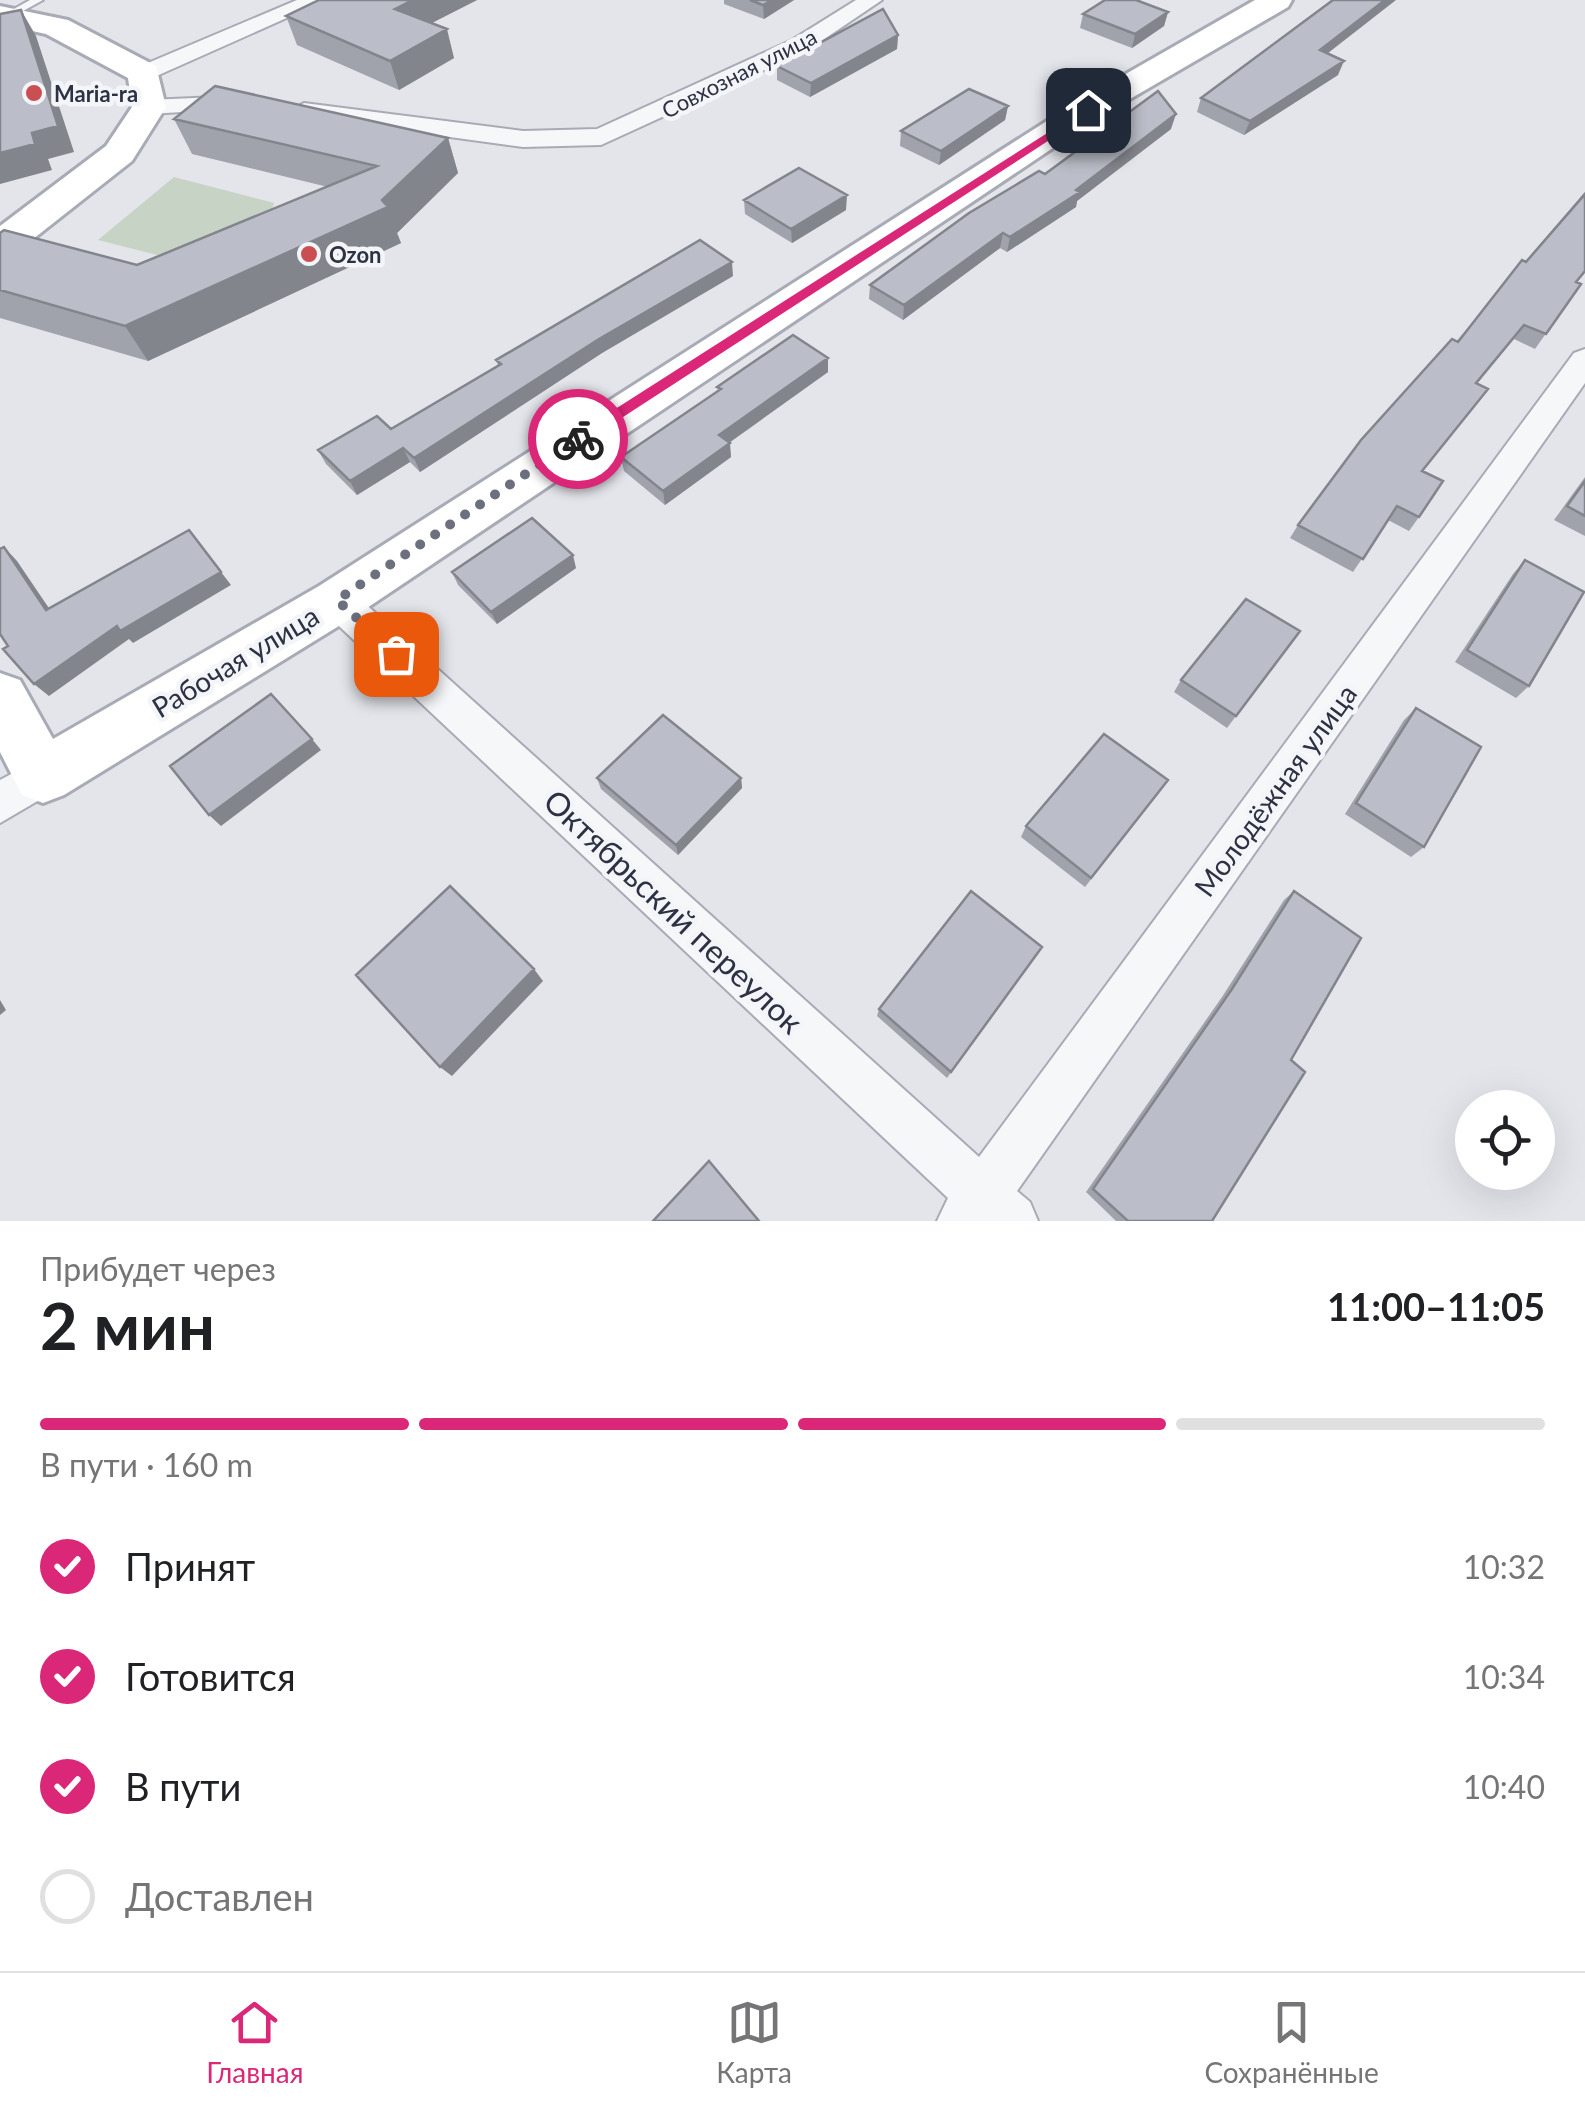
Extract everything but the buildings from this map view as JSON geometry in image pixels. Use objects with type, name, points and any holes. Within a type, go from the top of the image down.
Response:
[{"type":"street","points":[[0,245],[119,153],[147,90],[316,0]]},
{"type":"street","name":"Совхозная улица","points":[[147,90],[523,139],[601,136],[800,45],[871,0]]},
{"type":"street","name":"Рабочая улица","points":[[22,789],[337,600],[1088,110],[1277,0]]},
{"type":"street","points":[[4,15],[38,21],[85,39],[147,90]]},
{"type":"street","name":"Молодёжная улица","points":[[986,1212],[1585,360]]},
{"type":"street","name":"Октябрьский переулок","points":[[337,600],[986,1212]]},
{"type":"street","points":[[0,697],[22,789]]},
{"type":"lane","points":[[4,15],[38,0]]},
{"type":"green space","points":[[174,177],[274,203],[270,215],[177,260],[98,240]]},
{"type":"way so far","points":[[396,654],[337,600],[578,439]]},
{"type":"place","name":"Maria-ra","points":[[34,93]]},
{"type":"place","name":"Ozon","points":[[309,254]]},
{"type":"route","points":[[578,439],[1088,110]]}]
